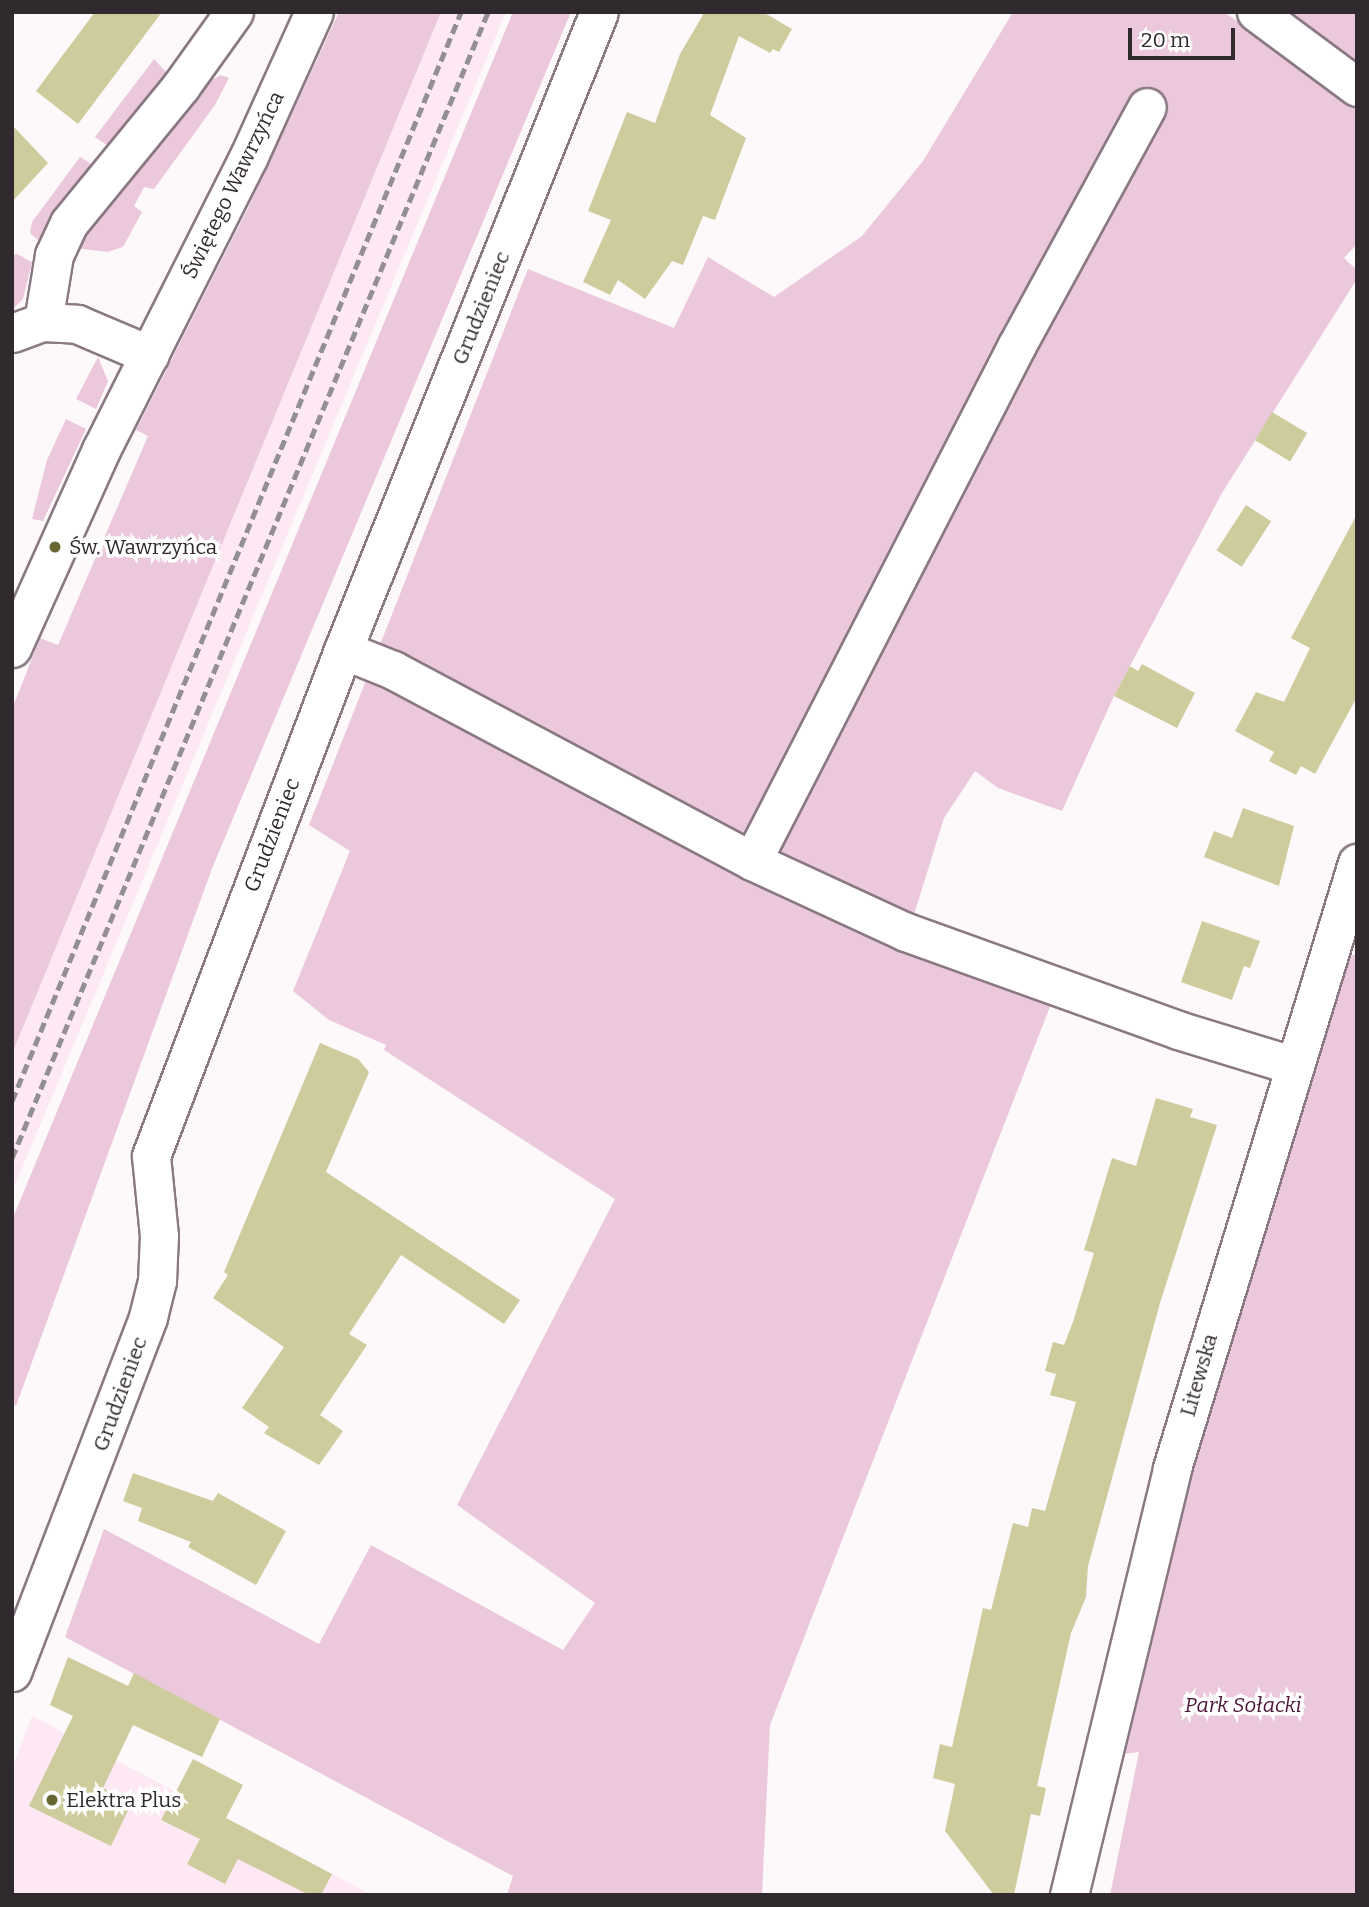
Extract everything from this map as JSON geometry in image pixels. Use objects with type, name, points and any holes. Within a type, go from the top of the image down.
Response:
[{"type":"street","points":[[150,355],[77,324],[27,327],[69,222],[181,86],[234,12]]},
{"type":"street","name":"Świętego Wawrzyńca","points":[[12,648],[55,547],[314,12]]},
{"type":"street","name":"Grudzieniec","points":[[12,1672],[148,1317],[157,1281],[159,1236],[151,1156],[343,650],[600,12]]},
{"type":"street","points":[[1256,12],[1357,87]]},
{"type":"street","points":[[752,861],[1017,345],[1147,107]]},
{"type":"street","points":[[343,650],[393,670],[752,861],[906,932],[1158,1023],[1292,1065]]},
{"type":"street","name":"Litewska","points":[[1069,1895],[1166,1494],[1292,1065],[1357,863]]},
{"type":"shaded area","points":[[441,12],[506,12],[12,1192],[12,1054]]},
{"type":"shaded area","points":[[32,1716],[372,1895],[12,1895],[12,1769]]},
{"type":"green space","points":[[339,12],[441,12],[12,1054],[12,709],[40,638],[58,645],[148,436],[136,430],[248,208]]},
{"type":"green space","points":[[513,12],[571,12],[213,866],[16,1406],[12,1404],[12,1220]]},
{"type":"green space","points":[[1013,12],[1224,12],[1357,105],[1357,244],[1344,258],[1357,270],[1357,279],[1222,493],[1114,696],[1062,811],[998,788],[975,771],[944,818],[912,921],[1053,999],[770,1725],[762,1895],[507,1895],[513,1876],[65,1637],[104,1529],[319,1644],[371,1545],[563,1650],[595,1603],[457,1505],[615,1199],[384,1050],[386,1045],[329,1020],[293,991],[350,851],[309,825],[528,269],[674,328],[708,257],[774,297],[862,236],[923,161]]},
{"type":"green space","points":[[1284,12],[1357,12],[1357,69]]},
{"type":"green space","points":[[154,59],[170,76],[114,146],[105,144],[95,137]]},
{"type":"green space","points":[[221,75],[229,78],[215,105],[154,189],[144,187],[134,206],[142,212],[123,247],[107,252],[77,248],[89,223],[202,85]]},
{"type":"green space","points":[[80,157],[90,163],[90,172],[57,208],[39,241],[30,233],[32,222]]},
{"type":"green space","points":[[17,254],[32,262],[23,299],[12,310],[12,255]]},
{"type":"green space","points":[[98,357],[108,381],[96,409],[76,399]]},
{"type":"green space","points":[[66,419],[86,429],[43,521],[32,519],[47,460]]},
{"type":"green space","name":"Park Sołacki","points":[[1357,954],[1357,1895],[1110,1895],[1139,1752],[1114,1755],[1145,1626],[1341,958]]},
{"type":"building","points":[[95,12],[162,12],[78,124],[36,91]]},
{"type":"building","points":[[699,12],[763,12],[792,29],[779,52],[773,49],[770,53],[739,36],[710,115],[746,138],[715,220],[703,216],[683,265],[672,261],[645,299],[618,280],[610,295],[583,282],[611,220],[588,211],[627,112],[655,123],[680,54],[703,15]]},
{"type":"building","points":[[12,125],[48,163],[12,202]]},
{"type":"building","points":[[1272,412],[1307,433],[1290,461],[1255,440]]},
{"type":"building","points":[[1246,505],[1271,521],[1242,567],[1217,550]]},
{"type":"building","points":[[1357,514],[1357,697],[1315,774],[1301,766],[1296,775],[1269,761],[1274,752],[1235,731],[1256,692],[1284,702],[1310,648],[1291,638]]},
{"type":"building","points":[[1142,664],[1195,693],[1177,728],[1114,696],[1130,666],[1138,671]]},
{"type":"building","points":[[1243,808],[1294,826],[1279,886],[1204,857],[1214,831],[1232,838]]},
{"type":"building","points":[[1202,921],[1260,941],[1250,968],[1244,966],[1232,1000],[1181,982]]},
{"type":"building","points":[[320,1043],[358,1059],[369,1072],[326,1172],[520,1300],[504,1324],[401,1255],[349,1334],[367,1345],[320,1415],[343,1431],[319,1465],[264,1433],[269,1427],[242,1408],[284,1347],[213,1298],[228,1275],[224,1272]]},
{"type":"building","points":[[1156,1098],[1193,1109],[1190,1117],[1217,1125],[1160,1303],[1088,1566],[1086,1597],[1071,1633],[1037,1786],[1046,1788],[1040,1816],[1031,1814],[1014,1895],[994,1895],[945,1831],[955,1784],[933,1778],[940,1744],[952,1747],[983,1608],[991,1610],[1013,1523],[1028,1527],[1032,1508],[1045,1511],[1076,1402],[1050,1395],[1056,1374],[1045,1371],[1053,1342],[1064,1345],[1073,1322],[1094,1253],[1084,1250],[1112,1158],[1136,1166]]},
{"type":"building","points":[[133,1473],[213,1501],[218,1493],[286,1531],[256,1585],[188,1547],[191,1542],[138,1521],[142,1508],[123,1501]]},
{"type":"building","points":[[68,1657],[128,1686],[134,1673],[220,1719],[202,1757],[133,1725],[103,1788],[132,1802],[111,1846],[29,1806],[73,1716],[50,1705]]},
{"type":"building","points":[[193,1759],[243,1785],[226,1818],[332,1874],[321,1895],[309,1895],[238,1859],[225,1884],[187,1864],[200,1839],[161,1820]]},
{"type":"railway","points":[[12,1101],[461,12]]},
{"type":"railway","points":[[12,1158],[488,12]]},
{"type":"place","name":"Św. Wawrzyńca","points":[[55,547]]},
{"type":"place","name":"Elektra Plus","points":[[52,1800]]}]
